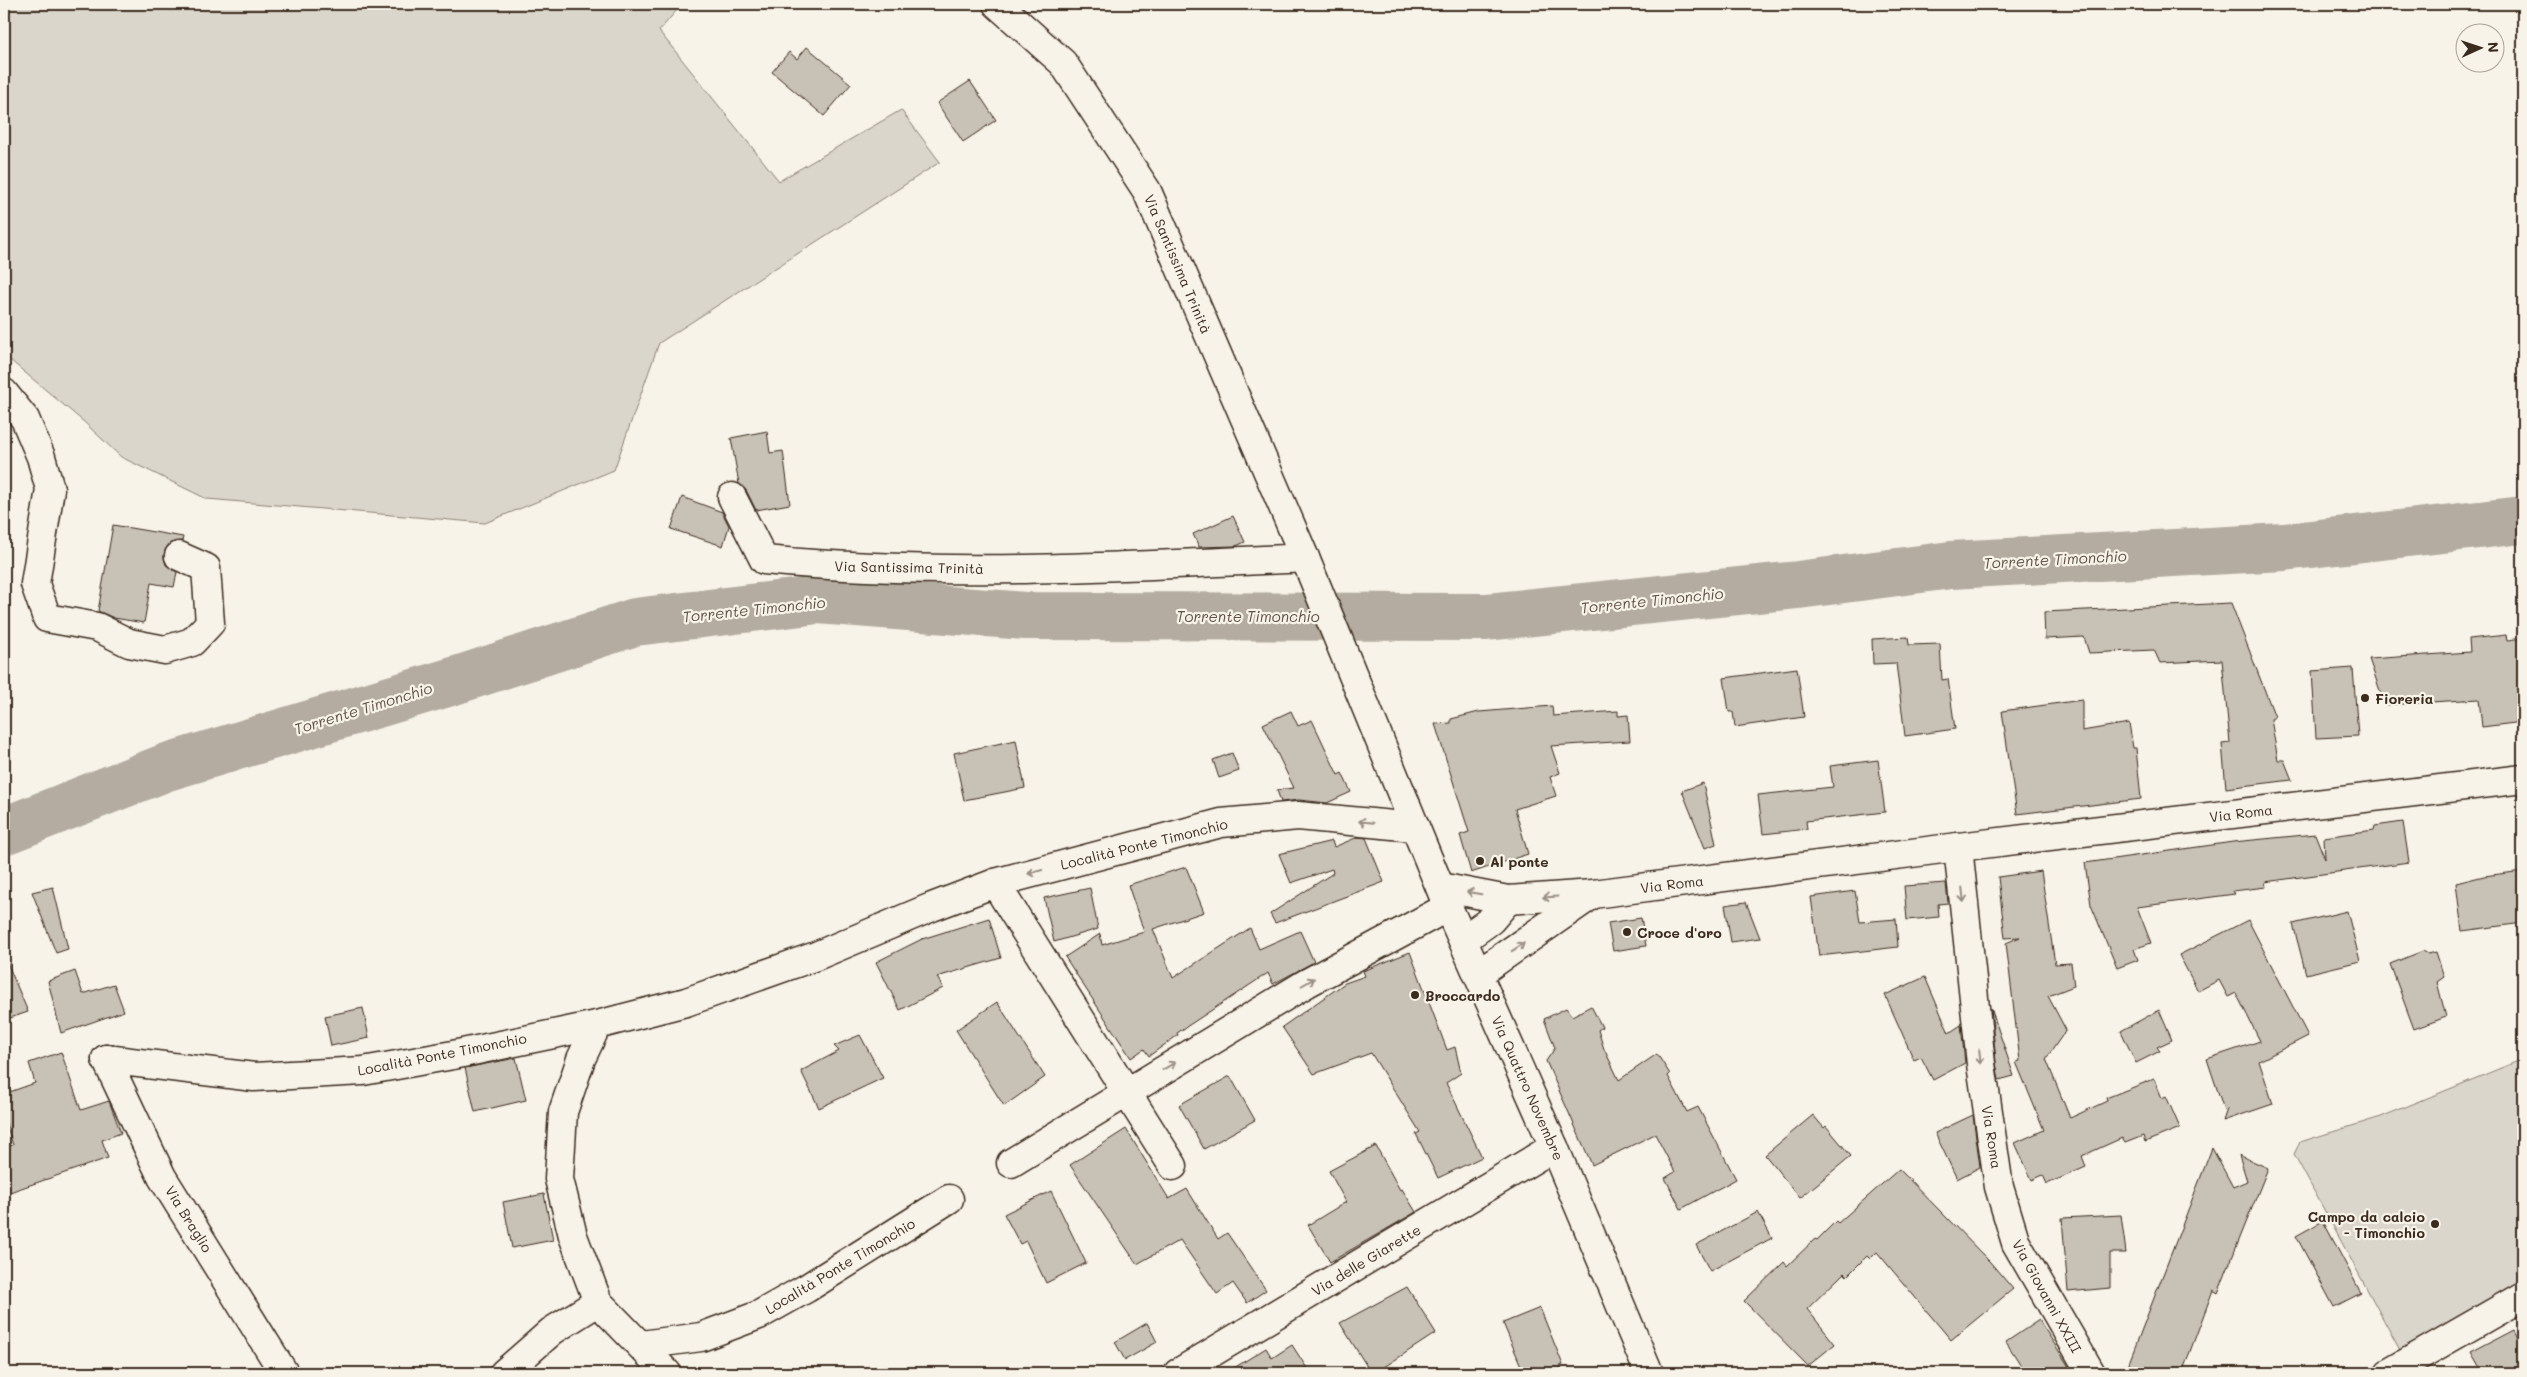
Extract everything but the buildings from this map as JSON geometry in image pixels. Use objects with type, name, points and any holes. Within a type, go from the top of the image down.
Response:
[{"type":"street","name":"Via Santissima Trinità","points":[[997,4],[1063,64],[1147,191],[1360,693]]},
{"type":"street","points":[[4,393],[25,419],[41,457],[50,489],[35,584],[47,618],[97,626],[128,643],[165,650],[192,642],[210,623],[206,568],[179,556]]},
{"type":"street","name":"Via Santissima Trinità","points":[[732,496],[764,560],[820,565],[1074,570],[1306,562]]},
{"type":"street","name":"Via Quattro Novembre","points":[[1360,693],[1414,827],[1554,1147],[1649,1373]]},
{"type":"street","name":"Via Roma","points":[[1444,897],[1508,900],[1593,894],[1958,847],[2523,779]]},
{"type":"street","name":"Località Ponte Timonchio","points":[[106,1059],[254,1077],[363,1071],[453,1056],[598,1025],[686,1002],[807,959],[995,883],[1221,823],[1298,816],[1414,827]]},
{"type":"street","name":"Via Roma","points":[[1958,847],[1981,1064],[1999,1187],[2008,1217]]},
{"type":"street","points":[[995,883],[1173,1166]]},
{"type":"street","name":"Via Roma","points":[[1478,974],[1593,894]]},
{"type":"street","points":[[1011,1163],[1307,983],[1444,897]]},
{"type":"street","points":[[1463,940],[1491,920],[1508,900]]},
{"type":"street","points":[[598,1025],[581,1060],[562,1112],[559,1179],[573,1236],[598,1302],[666,1373]]},
{"type":"street","name":"Via Braglio","points":[[106,1059],[162,1177],[284,1373]]},
{"type":"street","name":"Via delle Giarette","points":[[1178,1373],[1554,1147]]},
{"type":"street","name":"Località Ponte Timonchio","points":[[640,1345],[701,1337],[760,1315],[807,1288],[949,1199]]},
{"type":"street","name":"Via Giovanni XXIII","points":[[2008,1217],[2016,1243],[2091,1373]]},
{"type":"street","points":[[2390,1373],[2523,1296]]},
{"type":"street","points":[[504,1373],[552,1332],[598,1302]]},
{"type":"shaded area","points":[[4,4],[682,4],[659,31],[779,181],[901,110],[940,162],[659,343],[614,470],[485,523],[207,499],[121,457],[84,422],[4,355]]},
{"type":"shaded area","name":"Campo da calcio - Timonchio","points":[[2523,1059],[2523,1283],[2401,1352],[2294,1154],[2300,1142],[2381,1117]]},
{"type":"waterway","name":"Torrente Timonchio","points":[[4,831],[167,767],[457,680],[635,622],[818,600],[1026,616],[1486,617],[1798,585],[1951,565],[2284,547],[2523,520]]},
{"type":"place","name":"Fioreria","points":[[2365,698]]},
{"type":"place","name":"Al ponte","points":[[1480,861]]},
{"type":"place","name":"Croce d'oro","points":[[1627,932]]},
{"type":"place","name":"Broccardo","points":[[1415,995]]},
{"type":"place","name":"Campo da calcio - Timonchio","points":[[2435,1224]]}]
